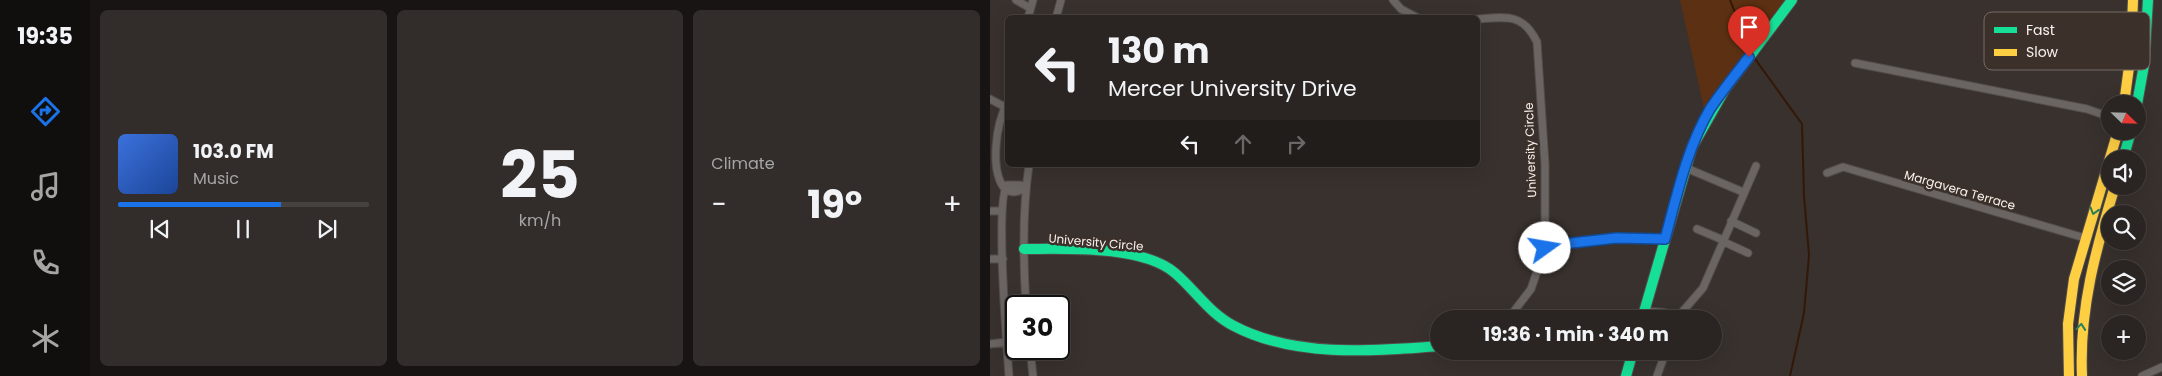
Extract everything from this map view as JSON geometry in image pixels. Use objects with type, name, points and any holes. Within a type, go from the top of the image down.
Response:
[{"type":"street","points":[[1016,0],[1030,8]]},
{"type":"street","points":[[1029,15],[1033,0]]},
{"type":"street","points":[[1057,15],[1061,0]]},
{"type":"street","points":[[1393,0],[1401,9],[1412,15]]},
{"type":"street","points":[[1644,310],[1692,147],[1711,109],[1792,0]]},
{"type":"street","name":"University Circle","points":[[1480,18],[1512,17],[1528,27],[1537,42],[1545,164],[1545,246],[1540,268],[1530,289],[1515,310]]},
{"type":"street","points":[[1855,63],[2087,108],[2101,113]]},
{"type":"street","points":[[2126,95],[2130,70]]},
{"type":"street","points":[[2139,95],[2143,70]]},
{"type":"street","points":[[990,99],[1005,104]]},
{"type":"street","points":[[1005,107],[994,137],[992,167],[995,180],[1005,189]]},
{"type":"street","points":[[2069,376],[2068,324],[2074,279],[2115,140]]},
{"type":"street","points":[[1684,310],[1703,288],[1743,192],[1756,166]]},
{"type":"street","points":[[1026,295],[1024,249],[1026,188],[1029,167]]},
{"type":"street","points":[[1686,168],[1743,192]]},
{"type":"street","name":"Margavera Terrace","points":[[1828,173],[1843,168],[2086,238]]},
{"type":"street","points":[[1005,314],[1001,210],[1005,189],[1008,185],[1020,185],[1026,188]]},
{"type":"street","points":[[2082,376],[2080,344],[2084,295],[2112,195]]},
{"type":"street","points":[[990,211],[1001,210]]},
{"type":"street","points":[[1731,221],[1756,233]]},
{"type":"street","points":[[1697,229],[1748,253]]},
{"type":"street","points":[[1545,246],[1616,238],[1665,239]]},
{"type":"street","name":"University Circle","points":[[1024,249],[1070,250],[1148,259],[1166,266],[1212,312],[1234,326],[1272,338],[1331,349],[1380,350],[1430,347]]},
{"type":"street","points":[[990,260],[1003,259]]},
{"type":"street","points":[[990,344],[1005,342]]},
{"type":"street","points":[[1008,360],[1009,376]]},
{"type":"street","points":[[1031,360],[1033,376]]},
{"type":"street","points":[[1626,376],[1630,360]]},
{"type":"street","points":[[1657,376],[1663,360]]},
{"type":"street","points":[[2142,376],[2162,367]]},
{"type":"shaded area","points":[[1680,0],[1785,0],[1747,50],[1705,113]]},
{"type":"waterway","points":[[1730,0],[1750,50]]},
{"type":"waterway","points":[[1753,56],[1802,124],[1804,196],[1809,255],[1804,313],[1790,376]]},
{"type":"traffic: fast","points":[[1645,310],[1692,147],[1725,89],[1792,0]]},
{"type":"traffic: fast","points":[[2147,12],[2148,0]]},
{"type":"traffic: fast","points":[[2139,95],[2143,70]]},
{"type":"traffic: fast","points":[[2126,150],[2128,140]]},
{"type":"traffic: fast","points":[[1024,249],[1103,250],[1143,257],[1161,264],[1175,273],[1225,321],[1258,336],[1282,343],[1308,348],[1335,350],[1430,347]]},
{"type":"traffic: fast","points":[[1626,376],[1630,360]]},
{"type":"traffic: slow","points":[[2133,0],[2133,12]]},
{"type":"traffic: slow","points":[[2125,95],[2129,70]]},
{"type":"traffic: slow","points":[[2069,376],[2068,324],[2074,279],[2115,140]]},
{"type":"traffic: slow","points":[[2082,376],[2083,327],[2090,279],[2112,195]]},
{"type":"route","points":[[1545,248],[1545,246],[1616,238],[1652,237],[1665,239],[1692,147],[1711,109],[1749,57]]}]
